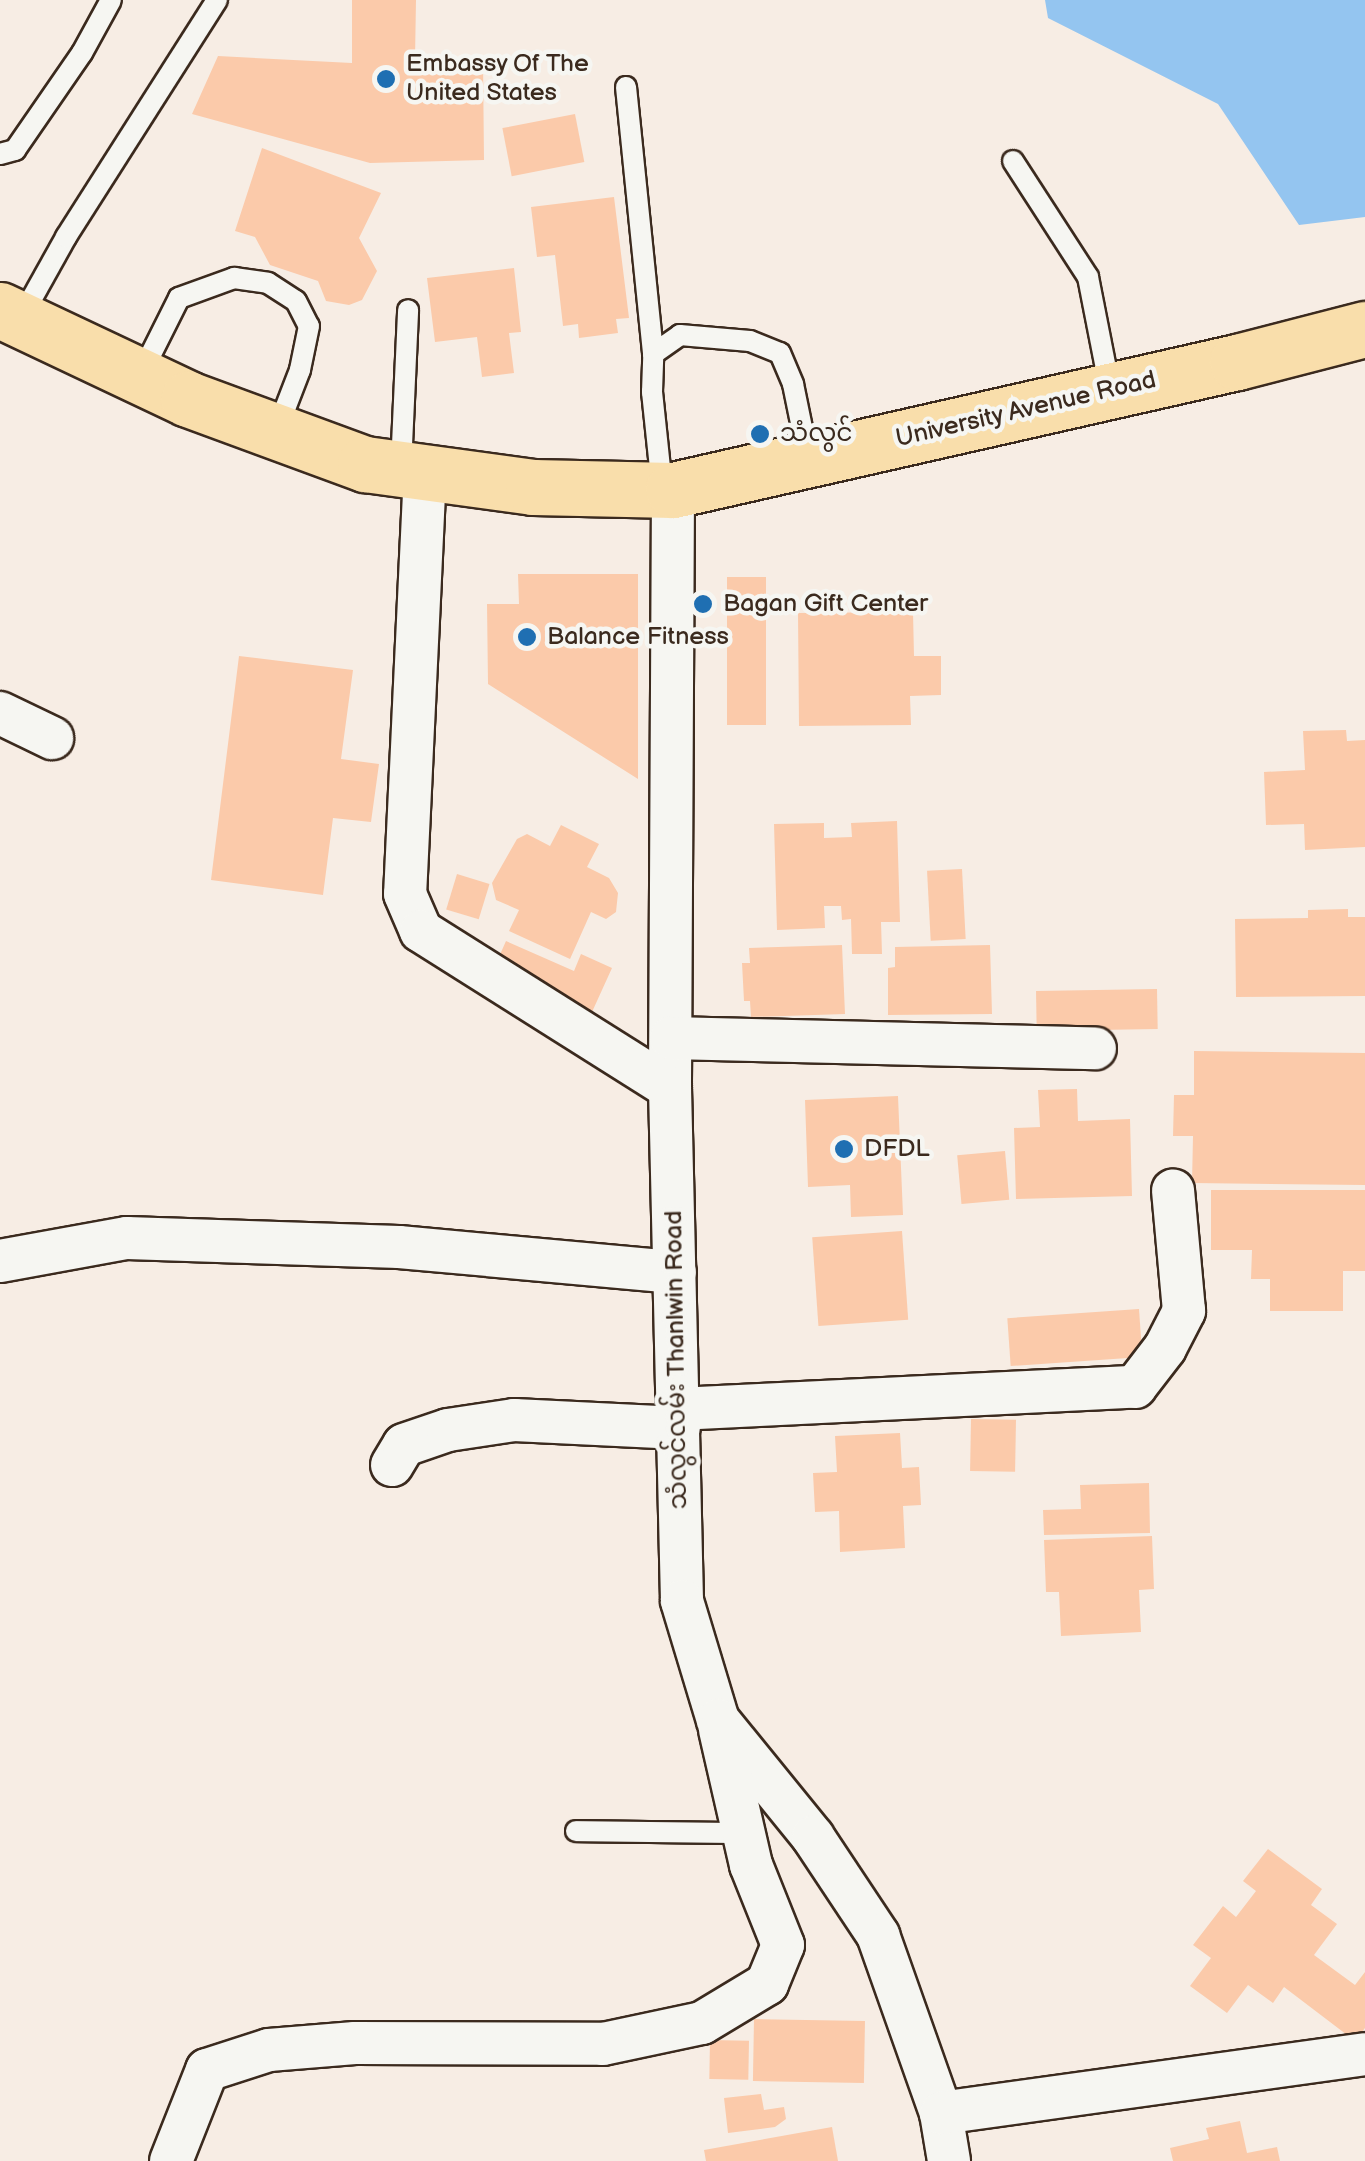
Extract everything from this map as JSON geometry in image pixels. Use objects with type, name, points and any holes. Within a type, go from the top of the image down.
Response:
[{"type":"main road","name":"University Avenue Road","points":[[10,315],[140,376],[366,464],[533,488],[668,489],[1110,391],[1365,329]]},
{"type":"street","points":[[413,471],[405,894],[421,931],[670,1088]]},
{"type":"street","name":"သံလွင်လမ်း Thanlwin Road","points":[[668,489],[670,1088],[682,1600],[718,1720],[813,1837],[878,1935],[941,2113],[949,2161]]},
{"type":"street","points":[[0,713],[52,738]]},
{"type":"street","points":[[671,1038],[1095,1048]]},
{"type":"street","points":[[392,1465],[404,1445],[448,1430],[514,1420],[678,1419],[1134,1387],[1165,1348],[1184,1312],[1173,1190]]},
{"type":"street","points":[[0,1261],[126,1238],[399,1247],[674,1272]]},
{"type":"street","points":[[171,2161],[208,2070],[269,2050],[355,2043],[603,2044],[702,2024],[766,1984],[783,1945],[752,1865],[718,1720]]},
{"type":"street","points":[[941,2113],[1365,2054]]},
{"type":"lane","points":[[0,154],[14,150],[82,53],[112,0]]},
{"type":"lane","points":[[10,315],[66,238],[217,0]]},
{"type":"lane","points":[[626,87],[653,354],[652,392],[668,489]]},
{"type":"lane","points":[[1013,161],[1088,277],[1110,391]]},
{"type":"lane","points":[[140,376],[179,298],[234,278],[268,283],[296,302],[308,326],[300,370],[276,432]]},
{"type":"lane","points":[[408,310],[413,471]]},
{"type":"lane","points":[[653,354],[680,336],[750,341],[780,353],[793,384],[809,459]]},
{"type":"lane","points":[[576,1831],[744,1833]]},
{"type":"water","points":[[1045,0],[1365,0],[1365,217],[1299,225],[1218,104],[1048,18]]},
{"type":"building","points":[[352,0],[416,0],[415,59],[483,62],[484,160],[370,163],[192,114],[218,56],[352,63]]},
{"type":"building","points":[[575,114],[584,162],[512,176],[502,128]]},
{"type":"building","points":[[262,148],[381,193],[359,238],[377,271],[362,300],[349,305],[326,301],[318,281],[270,265],[255,237],[235,231]]},
{"type":"building","points":[[614,197],[629,318],[616,319],[618,333],[579,338],[578,324],[563,326],[555,255],[537,257],[531,207]]},
{"type":"building","points":[[514,268],[521,332],[509,333],[514,373],[482,377],[477,337],[435,342],[427,278]]},
{"type":"building","points":[[518,574],[638,574],[638,779],[488,684],[487,604],[519,604]]},
{"type":"building","points":[[727,577],[766,577],[766,725],[727,725]]},
{"type":"building","points":[[913,612],[914,656],[941,656],[941,695],[910,696],[911,725],[799,726],[798,613]]},
{"type":"building","points":[[239,656],[353,670],[341,759],[379,764],[371,822],[333,818],[323,895],[211,880]]},
{"type":"building","points":[[1346,730],[1347,741],[1365,740],[1365,847],[1305,850],[1304,824],[1266,825],[1264,772],[1305,770],[1303,731]]},
{"type":"building","points":[[897,821],[900,922],[881,922],[882,954],[852,954],[851,919],[842,920],[841,906],[824,906],[825,928],[777,930],[774,824],[824,823],[824,838],[852,837],[851,823]]},
{"type":"building","points":[[561,825],[599,844],[587,867],[609,878],[618,893],[616,912],[606,919],[591,912],[570,959],[509,931],[519,910],[496,900],[492,883],[517,839],[527,834],[550,846]]},
{"type":"building","points":[[962,869],[966,939],[931,941],[927,871]]},
{"type":"building","points":[[457,874],[490,884],[479,919],[446,909]]},
{"type":"building","points":[[1348,909],[1348,917],[1365,917],[1365,996],[1236,997],[1235,919],[1308,918],[1308,910]]},
{"type":"building","points":[[506,941],[574,971],[581,954],[612,968],[592,1012],[494,968]]},
{"type":"building","points":[[842,945],[845,1014],[751,1017],[750,1001],[744,1001],[742,963],[750,963],[749,948]]},
{"type":"building","points":[[990,945],[992,1014],[888,1015],[888,968],[895,967],[895,947]]},
{"type":"building","points":[[1157,989],[1158,1029],[1037,1031],[1036,991]]},
{"type":"building","points":[[1194,1051],[1365,1053],[1365,1185],[1192,1183],[1193,1136],[1173,1136],[1174,1095],[1194,1095]]},
{"type":"building","points":[[1077,1089],[1078,1121],[1130,1119],[1132,1196],[1016,1199],[1014,1128],[1040,1127],[1038,1090]]},
{"type":"building","points":[[898,1096],[903,1215],[851,1217],[850,1185],[808,1187],[805,1100]]},
{"type":"building","points":[[1005,1151],[1009,1200],[961,1204],[957,1155]]},
{"type":"building","points":[[1211,1190],[1365,1190],[1365,1271],[1343,1271],[1343,1311],[1270,1311],[1270,1279],[1251,1279],[1252,1250],[1211,1250]]},
{"type":"building","points":[[902,1231],[908,1320],[818,1326],[812,1237]]},
{"type":"building","points":[[1139,1309],[1142,1357],[1011,1366],[1007,1318]]},
{"type":"building","points":[[971,1419],[1016,1420],[1015,1472],[970,1471]]},
{"type":"building","points":[[900,1433],[902,1468],[919,1467],[921,1505],[903,1506],[905,1548],[840,1552],[839,1511],[815,1512],[813,1473],[837,1472],[835,1436]]},
{"type":"building","points":[[1149,1483],[1150,1533],[1044,1535],[1043,1510],[1081,1509],[1080,1485]]},
{"type":"building","points":[[1152,1536],[1154,1589],[1139,1590],[1141,1632],[1061,1636],[1059,1592],[1046,1592],[1044,1540]]},
{"type":"building","points":[[1268,1849],[1322,1889],[1311,1905],[1337,1924],[1314,1955],[1355,1985],[1365,1972],[1365,2028],[1355,2041],[1284,1987],[1273,2003],[1248,1985],[1227,2013],[1190,1986],[1211,1958],[1193,1945],[1223,1906],[1236,1917],[1256,1891],[1243,1881]]},
{"type":"building","points":[[754,2019],[865,2021],[864,2083],[753,2081]]},
{"type":"building","points":[[710,2040],[749,2041],[748,2080],[709,2079]]},
{"type":"building","points":[[761,2094],[764,2110],[784,2107],[786,2119],[775,2127],[728,2133],[724,2098]]},
{"type":"building","points":[[1240,2121],[1247,2153],[1277,2147],[1280,2161],[1173,2161],[1170,2148],[1209,2139],[1206,2128]]},
{"type":"building","points":[[832,2127],[838,2161],[706,2161],[704,2150]]},
{"type":"place","name":"Embassy Of The United States","points":[[386,79]]},
{"type":"place","name":"သံလွင်","points":[[760,434]]},
{"type":"place","name":"Bagan Gift Center","points":[[703,604]]},
{"type":"place","name":"Balance Fitness","points":[[527,637]]},
{"type":"place","name":"DFDL","points":[[844,1149]]}]
